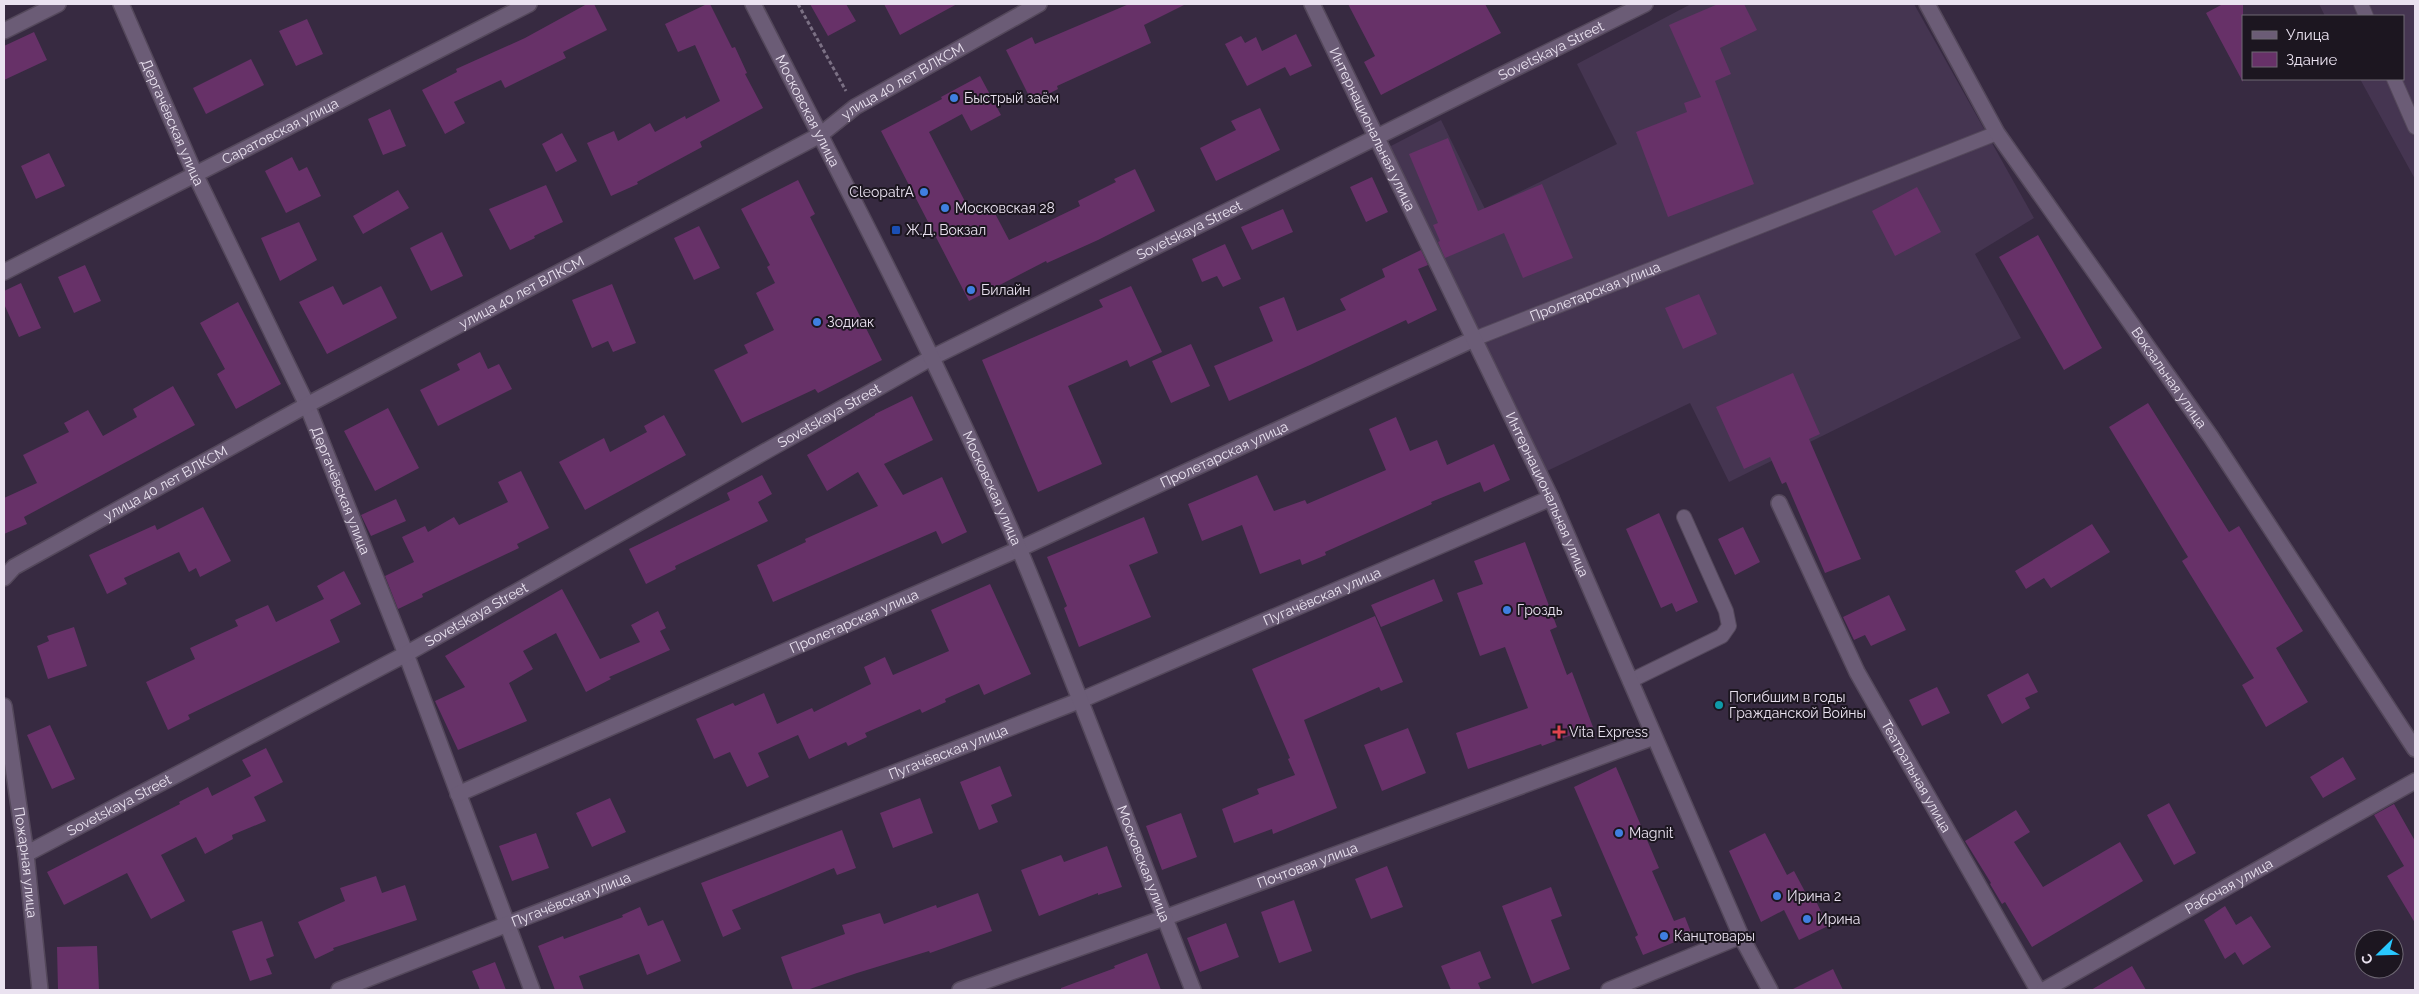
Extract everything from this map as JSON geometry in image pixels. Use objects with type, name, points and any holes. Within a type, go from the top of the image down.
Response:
[{"type":"street","points":[[4,31],[58,4]]},
{"type":"street","name":"Дергачёвская улица","points":[[121,4],[195,174],[307,405],[406,654],[532,990]]},
{"type":"street","name":"Саратовская улица","points":[[4,272],[529,4]]},
{"type":"street","name":"Московская улица","points":[[753,4],[931,358],[1019,549],[1193,990]]},
{"type":"street","name":"улица 40 лет ВЛКСМ","points":[[4,578],[14,567],[307,405],[820,135],[855,107],[1040,4]]},
{"type":"street","name":"Интернациональная улица","points":[[1312,4],[1551,498],[1741,936],[1770,990]]},
{"type":"street","name":"Sovetskaya Street","points":[[26,854],[406,654],[931,358],[1645,4]]},
{"type":"street","name":"Вокзальная улица","points":[[1927,4],[1997,132],[2211,437],[2415,749]]},
{"type":"street","name":"Пролетарская улица","points":[[458,794],[1019,549],[1474,339]]},
{"type":"street","name":"Пугачёвская улица","points":[[339,990],[1080,700],[1551,498]]},
{"type":"street","name":"Театральная улица","points":[[1778,502],[1858,672],[2038,990]]},
{"type":"street","name":"Пожарная улица","points":[[4,706],[26,854],[40,990]]},
{"type":"street","name":"Почтовая улица","points":[[960,990],[1164,918],[1654,737]]},
{"type":"street","name":"Рабочая улица","points":[[2044,990],[2415,781]]},
{"type":"street","points":[[1609,990],[1741,936]]},
{"type":"lane","points":[[2394,80],[2415,126]]},
{"type":"lane","name":"Пролетарская улица","points":[[1474,339],[1997,132]]},
{"type":"lane","points":[[1630,682],[1722,636],[1729,626],[1726,611],[1684,517]]},
{"type":"path","points":[[798,4],[855,107]]},
{"type":"shaded area","points":[[1691,4],[1914,4],[2034,218],[1975,254],[2021,338],[1729,482],[1690,403],[1547,471],[1389,147],[1441,120],[1485,209],[1617,144],[1577,64]]},
{"type":"shaded area","points":[[2319,4],[2415,4],[2415,179],[2361,80],[2404,80],[2404,15],[2324,15]]},
{"type":"building","points":[[587,4],[594,4],[607,30],[563,52],[566,58],[505,88],[501,80],[454,102],[465,123],[445,134],[422,90],[457,72],[456,69],[525,38]]},
{"type":"building","points":[[710,4],[732,48],[735,47],[747,73],[745,74],[763,108],[700,142],[702,147],[637,182],[638,184],[611,196],[587,143],[614,131],[618,141],[650,123],[655,132],[685,116],[686,119],[720,101],[695,45],[678,52],[665,24]]},
{"type":"building","points":[[810,4],[846,4],[856,21],[828,36]]},
{"type":"building","points":[[884,4],[957,4],[900,35]]},
{"type":"building","points":[[1129,4],[1186,4],[1144,25],[1151,43],[1057,86],[1058,89],[1032,102],[1006,50],[1032,37],[1035,44]]},
{"type":"building","points":[[1348,4],[1485,4],[1501,33],[1381,95],[1364,62],[1375,56]]},
{"type":"building","points":[[1718,4],[1744,4],[1757,30],[1720,48],[1731,74],[1715,81],[1754,184],[1668,217],[1636,132],[1687,112],[1684,103],[1701,97],[1669,25]]},
{"type":"building","points":[[2223,4],[2243,4],[2243,82],[2206,13]]},
{"type":"building","points":[[307,19],[323,54],[296,66],[279,31]]},
{"type":"building","points":[[34,32],[47,60],[4,80],[4,46]]},
{"type":"building","points":[[1296,34],[1312,66],[1290,76],[1285,67],[1247,86],[1225,44],[1241,36],[1245,43],[1256,37],[1262,51]]},
{"type":"building","points":[[251,59],[264,85],[206,114],[193,88]]},
{"type":"building","points":[[980,76],[1001,115],[971,131],[962,114],[929,132],[971,213],[990,204],[1009,240],[1080,206],[1078,201],[1116,182],[1114,179],[1135,169],[1155,211],[1098,240],[1047,263],[1046,261],[969,301],[881,131],[942,99],[941,97]]},
{"type":"building","points":[[1260,108],[1280,150],[1216,181],[1200,148],[1236,130],[1231,121]]},
{"type":"building","points":[[390,109],[406,146],[383,155],[368,119]]},
{"type":"building","points":[[562,133],[577,161],[556,172],[542,144]]},
{"type":"building","points":[[1448,138],[1478,211],[1542,184],[1573,258],[1523,278],[1504,233],[1445,258],[1433,225],[1438,223],[1409,154]]},
{"type":"building","points":[[49,153],[65,186],[36,199],[21,166]]},
{"type":"building","points":[[292,157],[299,171],[307,167],[321,196],[286,213],[265,171]]},
{"type":"building","points":[[1372,177],[1388,212],[1366,222],[1350,187]]},
{"type":"building","points":[[798,180],[815,214],[810,217],[882,360],[818,393],[815,389],[742,423],[714,370],[748,353],[744,345],[774,330],[756,293],[775,283],[767,267],[770,265],[741,209]]},
{"type":"building","points":[[546,185],[563,222],[510,250],[489,209]]},
{"type":"building","points":[[1917,187],[1941,232],[1895,256],[1872,211]]},
{"type":"building","points":[[398,190],[409,208],[363,234],[353,216]]},
{"type":"building","points":[[1283,209],[1293,232],[1252,250],[1241,227]]},
{"type":"building","points":[[299,222],[317,260],[280,281],[261,238]]},
{"type":"building","points":[[699,226],[720,268],[694,280],[674,238]]},
{"type":"building","points":[[442,232],[463,276],[431,291],[410,248]]},
{"type":"building","points":[[2038,235],[2102,348],[2064,370],[1999,257]]},
{"type":"building","points":[[1225,244],[1241,279],[1223,287],[1217,276],[1202,282],[1192,259]]},
{"type":"building","points":[[1421,250],[1428,265],[1418,269],[1437,310],[1408,324],[1406,320],[1229,401],[1214,366],[1273,341],[1259,307],[1284,297],[1297,331],[1346,310],[1340,299],[1385,277],[1382,269]]},
{"type":"building","points":[[85,265],[101,301],[74,313],[58,277]]},
{"type":"building","points":[[21,283],[41,328],[19,337],[4,304],[4,291]]},
{"type":"building","points":[[612,284],[636,343],[613,352],[608,341],[592,348],[572,300]]},
{"type":"building","points":[[333,286],[343,305],[381,286],[397,318],[327,354],[299,302]]},
{"type":"building","points":[[1131,286],[1162,352],[1130,367],[1127,360],[1068,386],[1102,464],[1038,492],[982,360],[1103,307],[1099,300]]},
{"type":"building","points":[[1699,294],[1717,334],[1683,349],[1665,308]]},
{"type":"building","points":[[238,302],[281,384],[236,409],[217,374],[225,369],[200,323]]},
{"type":"building","points":[[1191,344],[1210,386],[1171,403],[1152,361]]},
{"type":"building","points":[[480,352],[488,369],[499,364],[512,389],[438,426],[420,390],[460,370],[457,364]]},
{"type":"building","points":[[1793,373],[1820,434],[1809,439],[1861,559],[1825,573],[1786,482],[1782,484],[1770,457],[1744,469],[1716,407]]},
{"type":"building","points":[[173,386],[195,425],[24,517],[27,524],[4,534],[4,498],[37,483],[23,455],[69,432],[64,423],[88,410],[103,436],[137,417],[133,409]]},
{"type":"building","points":[[912,396],[933,440],[884,464],[903,495],[942,477],[967,532],[942,544],[936,531],[773,602],[757,565],[806,542],[805,539],[878,506],[858,472],[827,491],[807,455],[875,414]]},
{"type":"building","points":[[2148,403],[2229,532],[2239,526],[2303,631],[2276,648],[2308,702],[2266,727],[2242,685],[2254,678],[2182,561],[2188,557],[2109,427]]},
{"type":"building","points":[[388,408],[419,468],[375,491],[344,431]]},
{"type":"building","points":[[664,415],[686,455],[585,510],[559,462],[604,438],[610,452],[647,432],[644,426]]},
{"type":"building","points":[[1396,417],[1410,451],[1437,440],[1447,465],[1494,444],[1510,480],[1484,492],[1480,482],[1431,502],[1432,504],[1325,552],[1326,555],[1302,565],[1300,559],[1260,574],[1242,525],[1202,541],[1188,504],[1257,475],[1274,511],[1305,500],[1307,504],[1386,470],[1369,429]]},
{"type":"building","points":[[521,471],[549,528],[517,544],[519,548],[422,594],[423,597],[398,609],[385,576],[414,562],[402,537],[425,526],[428,532],[454,517],[459,525],[508,502],[498,482]]},
{"type":"building","points":[[762,475],[772,494],[758,502],[768,521],[675,566],[676,569],[646,584],[629,549],[730,500],[727,493]]},
{"type":"building","points":[[396,499],[406,521],[371,536],[361,515]]},
{"type":"building","points":[[203,507],[231,561],[200,577],[196,568],[189,572],[179,552],[124,578],[127,584],[107,594],[89,555],[155,525],[157,530]]},
{"type":"building","points":[[1659,513],[1698,602],[1676,612],[1672,603],[1661,608],[1626,529]]},
{"type":"building","points":[[1144,517],[1158,553],[1129,565],[1151,617],[1079,647],[1064,608],[1067,606],[1047,557]]},
{"type":"building","points":[[2092,524],[2110,552],[2051,588],[2044,578],[2026,589],[2015,571]]},
{"type":"building","points":[[1743,527],[1760,562],[1735,575],[1718,539]]},
{"type":"building","points":[[1525,542],[1557,627],[1550,630],[1567,675],[1572,672],[1593,727],[1542,746],[1541,744],[1468,769],[1456,733],[1528,708],[1505,647],[1480,656],[1457,593],[1483,584],[1474,561]]},
{"type":"building","points":[[344,571],[361,604],[330,620],[340,642],[188,715],[190,719],[168,730],[146,682],[195,659],[190,648],[238,626],[235,620],[268,605],[276,622],[324,599],[317,586]]},
{"type":"building","points":[[1434,579],[1443,601],[1381,627],[1371,605]]},
{"type":"building","points":[[990,584],[1031,674],[984,695],[979,684],[945,699],[946,702],[922,713],[920,709],[865,733],[867,737],[848,746],[846,742],[809,759],[798,735],[758,753],[769,777],[747,787],[730,752],[714,759],[696,719],[733,703],[735,706],[764,693],[777,724],[812,708],[814,712],[871,684],[864,667],[885,657],[893,675],[949,651],[931,610]]},
{"type":"building","points":[[562,589],[600,659],[640,642],[631,625],[658,611],[666,628],[660,631],[670,650],[609,677],[611,679],[586,692],[556,633],[523,651],[533,669],[509,683],[527,721],[458,750],[435,701],[465,687],[445,656]]},
{"type":"building","points":[[1889,595],[1906,630],[1871,646],[1865,635],[1854,640],[1843,617]]},
{"type":"building","points":[[1375,616],[1403,682],[1381,691],[1379,687],[1304,720],[1337,808],[1273,834],[1272,829],[1234,843],[1222,809],[1259,794],[1257,789],[1295,775],[1288,759],[1290,758],[1252,669]]},
{"type":"building","points":[[74,627],[87,666],[48,679],[37,646],[49,641],[47,636]]},
{"type":"building","points":[[2028,673],[2038,692],[2025,698],[2030,708],[2002,724],[1987,695]]},
{"type":"building","points":[[1937,687],[1950,713],[1922,726],[1909,700]]},
{"type":"building","points":[[50,725],[75,779],[52,789],[27,735]]},
{"type":"building","points":[[1408,728],[1426,773],[1382,791],[1364,745]]},
{"type":"building","points":[[266,748],[283,782],[254,797],[266,821],[232,835],[233,839],[205,854],[196,837],[161,855],[185,901],[151,919],[127,873],[64,905],[47,872],[180,804],[179,802],[208,787],[212,796],[251,776],[242,760]]},
{"type":"building","points":[[2343,757],[2356,779],[2323,798],[2310,777]]},
{"type":"building","points":[[1000,766],[1012,796],[991,805],[998,822],[979,830],[960,782]]},
{"type":"building","name":"Magnit","points":[[1616,767],[1659,868],[1652,871],[1674,921],[1685,917],[1692,935],[1643,955],[1635,937],[1638,935],[1574,787]]},
{"type":"building","points":[[610,798],[626,832],[592,847],[576,813]]},
{"type":"building","points":[[920,798],[933,833],[893,848],[880,813]]},
{"type":"building","points":[[2169,803],[2196,853],[2174,865],[2147,815]]},
{"type":"building","points":[[2394,804],[2415,841],[2415,923],[2387,876],[2404,866],[2374,815]]},
{"type":"building","points":[[2016,810],[2030,832],[2014,842],[2043,887],[2120,842],[2143,881],[2032,947],[2005,902],[2002,904],[1965,841]]},
{"type":"building","points":[[1181,813],[1197,857],[1162,870],[1146,826]]},
{"type":"building","points":[[842,830],[856,868],[837,875],[834,868],[732,910],[741,929],[723,937],[701,883]]},
{"type":"building","points":[[536,833],[549,868],[512,881],[499,846]]},
{"type":"building","points":[[1765,833],[1787,875],[1794,871],[1810,901],[1815,899],[1828,926],[1799,940],[1784,910],[1761,922],[1729,851]]},
{"type":"building","points":[[1107,846],[1122,887],[1098,895],[1098,893],[1039,916],[1021,870],[1061,855],[1064,862]]},
{"type":"building","points":[[1387,866],[1403,907],[1371,919],[1355,879]]},
{"type":"building","points":[[376,876],[382,893],[405,885],[417,920],[333,948],[334,950],[315,959],[298,922],[345,901],[340,888]]},
{"type":"building","points":[[1551,887],[1562,916],[1551,920],[1570,969],[1532,984],[1502,906]]},
{"type":"building","points":[[978,893],[992,931],[930,953],[929,951],[807,990],[793,990],[781,957],[845,934],[842,925],[880,913],[884,924],[936,905],[937,908]]},
{"type":"building","points":[[1294,900],[1312,951],[1279,963],[1261,912]]},
{"type":"building","points":[[2225,906],[2236,925],[2251,916],[2271,947],[2243,965],[2235,952],[2225,959],[2204,920]]},
{"type":"building","points":[[640,907],[648,926],[663,920],[681,961],[647,975],[639,954],[579,976],[584,990],[555,990],[538,946],[563,936],[564,939],[623,917],[622,915]]},
{"type":"building","points":[[262,921],[274,956],[266,959],[272,974],[250,981],[232,931]]},
{"type":"building","points":[[1226,923],[1239,957],[1200,972],[1187,938]]},
{"type":"building","points":[[97,946],[99,990],[58,990],[57,947]]},
{"type":"building","points":[[1480,951],[1491,978],[1478,983],[1481,990],[1451,990],[1441,966]]},
{"type":"building","points":[[1147,953],[1161,990],[1061,990],[1061,988],[1115,968],[1114,966]]},
{"type":"building","points":[[495,962],[506,990],[480,990],[472,971]]},
{"type":"building","points":[[2132,966],[2146,990],[2091,990]]},
{"type":"building","points":[[1833,969],[1843,990],[1791,990]]},
{"type":"place","name":"Быстрый заём","points":[[954,98]]},
{"type":"place","name":"CleopatrA","points":[[924,192]]},
{"type":"place","name":"Московская 28","points":[[945,208]]},
{"type":"place","name":"Ж.Д. Вокзал","points":[[896,230]]},
{"type":"place","name":"Билайн","points":[[971,290]]},
{"type":"place","name":"Зодиак","points":[[817,322]]},
{"type":"place","name":"Гроздь","points":[[1507,610]]},
{"type":"place","name":"Погибшим в годы Гражданской Войны","points":[[1719,705]]},
{"type":"place","name":"Vita Express","points":[[1559,732]]},
{"type":"place","name":"Magnit","points":[[1619,833]]},
{"type":"place","name":"Ирина 2","points":[[1777,896]]},
{"type":"place","name":"Ирина","points":[[1807,919]]},
{"type":"place","name":"Канцтовары","points":[[1664,936]]}]
